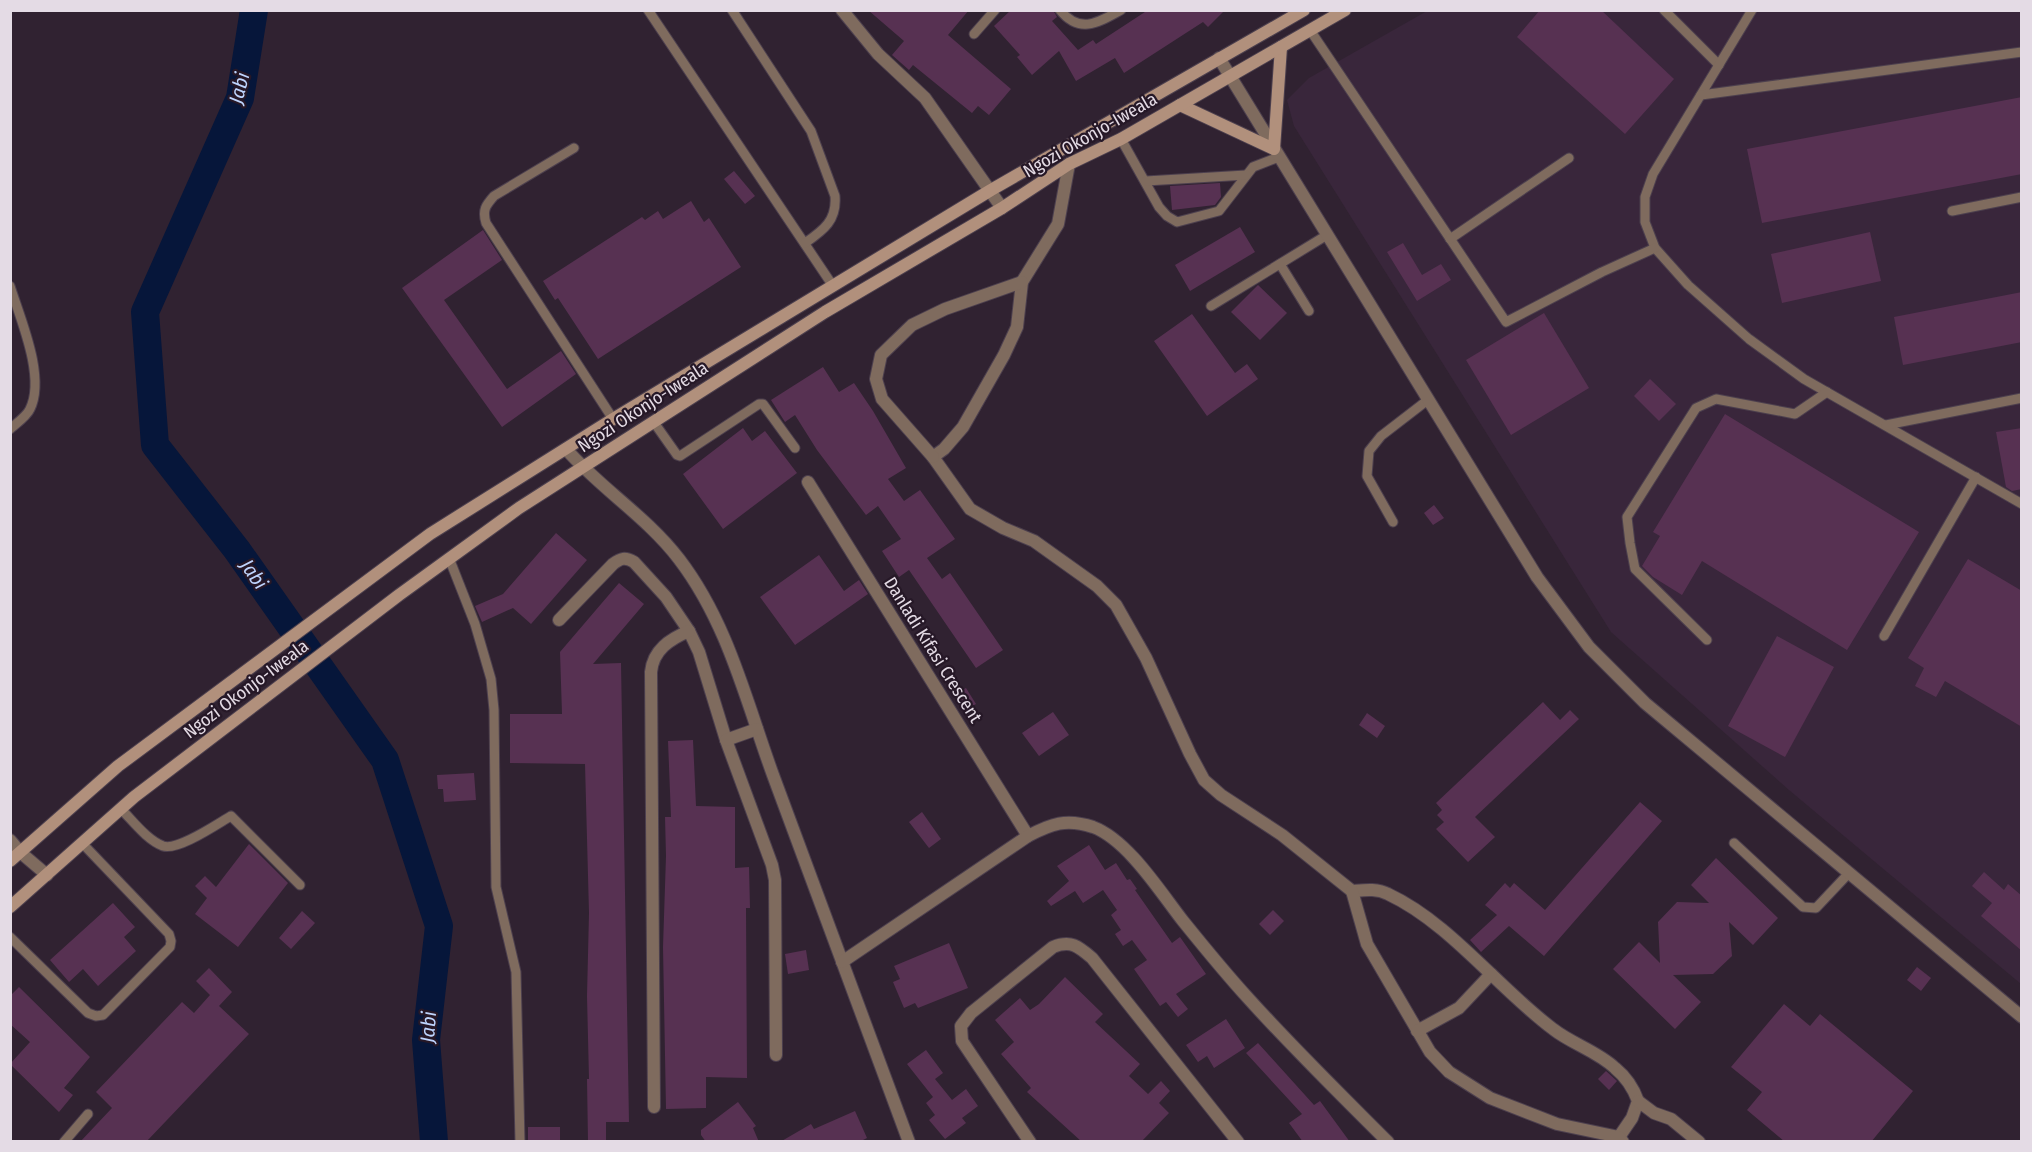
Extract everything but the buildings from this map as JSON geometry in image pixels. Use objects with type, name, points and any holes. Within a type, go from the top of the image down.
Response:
[{"type":"street","points":[[842,10],[878,54],[925,98],[1002,208]]},
{"type":"street","name":"Ngozi Okonjo-Iweala","points":[[10,861],[118,766],[430,534],[613,419],[991,190],[1304,10]]},
{"type":"street","name":"Ngozi Okonjo-Iweala","points":[[10,907],[134,797],[399,595],[519,508],[825,312],[1002,208],[1069,164],[1121,139],[1345,10]]},
{"type":"street","points":[[1276,153],[1281,47]]},
{"type":"street","points":[[1219,58],[1537,577],[1589,647],[1645,703],[2022,1017]]},
{"type":"street","points":[[1179,105],[1276,153]]},
{"type":"street","points":[[933,457],[944,449],[963,428],[1004,356],[1017,327],[1022,282],[1058,224],[1069,164]]},
{"type":"street","points":[[1022,282],[945,309],[912,325],[881,355],[876,379],[882,399],[933,457],[970,509],[1003,528],[1034,541],[1097,586],[1116,605],[1146,658],[1204,780],[1221,795],[1282,835],[1352,891],[1367,944],[1430,1052],[1449,1072],[1490,1098],[1557,1124],[1621,1139],[1638,1101]]},
{"type":"street","points":[[566,448],[583,468],[648,525],[679,558],[707,602],[729,648],[909,1142]]},
{"type":"street","name":"Danladi Kifasi Crescent","points":[[808,482],[1028,836]]},
{"type":"street","points":[[559,620],[613,564],[620,559],[627,558],[634,562],[666,597],[689,631],[699,651],[726,740],[772,865],[775,880],[776,1055]]},
{"type":"street","points":[[654,1107],[651,672],[652,662],[666,644],[689,631]]},
{"type":"street","points":[[726,740],[757,729]]},
{"type":"street","points":[[842,962],[1046,826],[1066,821],[1094,827],[1118,843],[1146,871],[1183,921],[1247,998],[1389,1142]]},
{"type":"street","points":[[10,840],[46,875]]},
{"type":"street","points":[[1352,891],[1369,889],[1387,893],[1430,920],[1553,1030],[1616,1068],[1634,1088],[1638,1101],[1654,1113],[1671,1119],[1699,1142]]},
{"type":"street","points":[[1030,1142],[962,1041],[961,1026],[971,1013],[1053,947],[1064,943],[1078,947],[1092,958],[1238,1142]]},
{"type":"street","points":[[1417,1030],[1459,1008],[1491,974]]},
{"type":"lane","points":[[648,10],[833,286]]},
{"type":"lane","points":[[732,10],[811,131],[835,196],[836,206],[833,218],[821,232],[805,243]]},
{"type":"lane","points":[[974,34],[995,10]]},
{"type":"lane","points":[[1060,10],[1081,25],[1095,24],[1120,10]]},
{"type":"lane","points":[[1664,10],[1719,65]]},
{"type":"lane","points":[[1752,10],[1653,174],[1645,197],[1645,222],[1655,248],[1688,285],[1749,339],[1804,379],[2022,504]]},
{"type":"lane","points":[[1310,30],[1506,322],[1602,272],[1655,248]]},
{"type":"lane","points":[[1701,95],[2022,52]]},
{"type":"lane","points":[[1121,139],[1159,207],[1177,222],[1219,211],[1253,167],[1276,153]]},
{"type":"lane","points":[[574,148],[494,196],[486,206],[484,214],[486,223],[613,419]]},
{"type":"lane","points":[[1450,239],[1569,158]]},
{"type":"lane","points":[[1146,181],[1246,175]]},
{"type":"lane","points":[[1952,211],[2022,197]]},
{"type":"lane","points":[[1211,306],[1327,235]]},
{"type":"lane","points":[[1280,264],[1309,311]]},
{"type":"lane","points":[[10,286],[31,354],[36,389],[30,410],[10,429]]},
{"type":"lane","points":[[1707,640],[1635,569],[1629,543],[1628,517],[1696,408],[1716,399],[1795,414],[1827,392]]},
{"type":"lane","points":[[1886,425],[2022,398]]},
{"type":"lane","points":[[1393,522],[1366,476],[1369,450],[1381,436],[1429,399]]},
{"type":"lane","points":[[653,421],[680,456],[759,404],[763,404],[795,448]]},
{"type":"lane","points":[[1884,636],[1976,477]]},
{"type":"lane","points":[[449,558],[475,624],[491,679],[494,711],[496,887],[516,972],[520,1142]]},
{"type":"lane","points":[[121,809],[153,840],[165,847],[177,846],[231,816],[300,885]]},
{"type":"lane","points":[[10,937],[88,1013],[96,1016],[103,1015],[170,946],[169,934],[82,843]]},
{"type":"lane","points":[[1734,843],[1803,907],[1816,908],[1849,873]]},
{"type":"lane","points":[[64,1142],[88,1114]]},
{"type":"shaded area","points":[[1427,11],[2021,11],[2021,984],[1789,790],[1611,632],[1294,126],[1287,100],[1309,78]]},
{"type":"waterway","name":"Jabi","points":[[254,10],[240,98],[145,312],[155,445],[237,550],[385,760],[439,926],[426,1040],[434,1142]]}]
